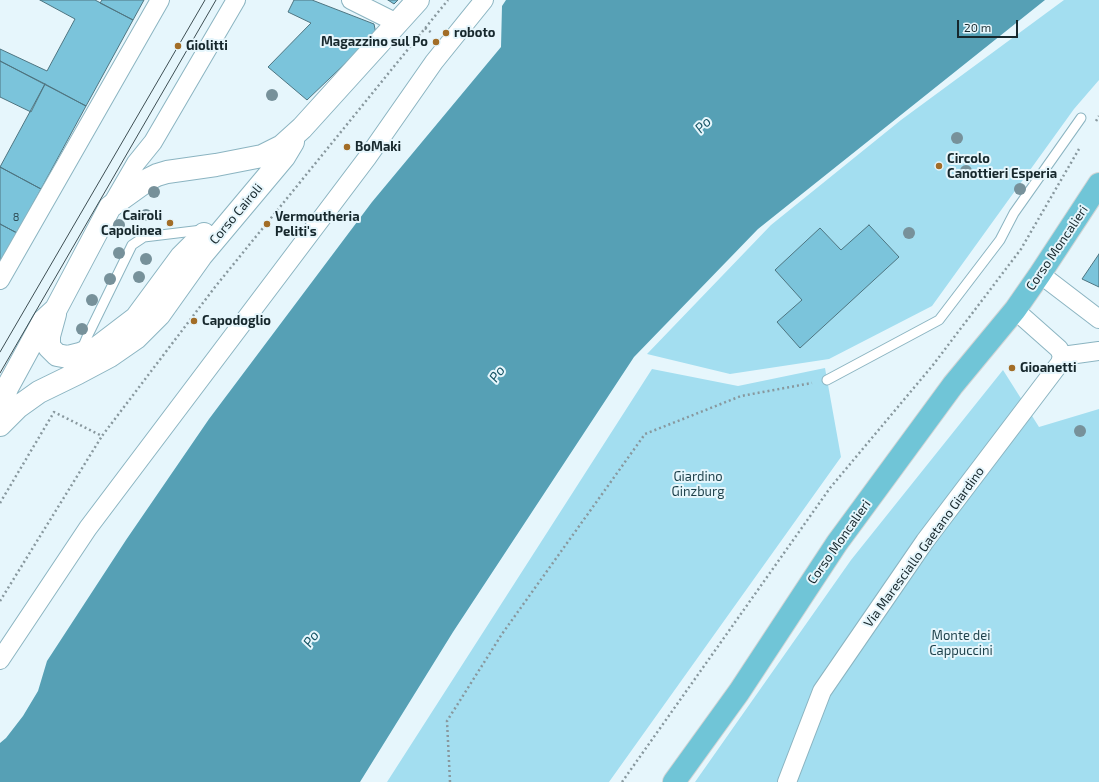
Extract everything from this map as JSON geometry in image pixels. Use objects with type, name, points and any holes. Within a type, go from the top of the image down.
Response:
[{"type":"main road","points":[[239,210],[208,230],[194,242],[181,257],[136,318],[98,347],[68,357],[57,355],[50,347],[49,336],[56,309],[110,207],[149,179],[167,172],[216,165],[262,156],[282,146],[302,128],[418,0]]},
{"type":"main road","name":"Corso Cairoli","points":[[0,425],[18,407],[39,392],[97,363],[136,338],[159,315],[201,256],[284,157],[302,128]]},
{"type":"main road","name":"Corso Moncalieri","points":[[674,782],[739,692],[837,543],[952,385],[1014,310],[1040,274],[1099,184]]},
{"type":"main road","points":[[0,410],[7,388],[44,320],[56,309]]},
{"type":"street","points":[[0,280],[160,0]]},
{"type":"street","points":[[110,207],[128,176],[153,142],[236,0]]},
{"type":"street","points":[[351,0],[397,23]]},
{"type":"street","points":[[0,660],[88,528],[367,158],[434,62],[484,0]]},
{"type":"street","points":[[1040,274],[1099,319]]},
{"type":"street","points":[[1014,310],[1059,349],[1062,356],[1099,351]]},
{"type":"street","name":"Via Maresciallo Gaetano Giardino","points":[[787,782],[822,691],[925,541],[1060,363],[1062,356]]},
{"type":"lane","points":[[827,380],[939,320],[1000,240],[1014,213],[1081,118]]},
{"type":"lane","points":[[80,354],[132,245],[144,237],[208,230]]},
{"type":"path","points":[[0,601],[102,436],[214,287],[448,0]]},
{"type":"path","points":[[426,28],[432,33]]},
{"type":"path","points":[[1095,122],[1099,116]]},
{"type":"path","points":[[622,782],[830,488],[933,365],[1020,249],[1080,149]]},
{"type":"path","points":[[450,782],[447,721],[502,634],[645,434],[741,396],[827,380]]},
{"type":"path","points":[[0,503],[54,412],[102,436]]},
{"type":"green space","name":"Circolo Canottieri Esperia","points":[[1064,0],[1099,0],[1099,80],[1074,109],[932,306],[829,359],[730,374],[647,354],[771,225],[901,120]]},
{"type":"green space","name":"Giardino Ginzburg","points":[[825,368],[841,457],[609,782],[387,782],[652,369],[738,386]]},
{"type":"green space","name":"Monte dei Cappuccini","points":[[1003,370],[1039,427],[1099,409],[1099,782],[695,782],[851,560]]},
{"type":"water","name":"Po","points":[[506,0],[1045,0],[758,229],[634,357],[453,632],[360,782],[0,782],[0,743],[6,738],[23,716],[38,691],[47,661],[126,540],[209,419],[372,202],[501,47],[502,6]]},
{"type":"building","points":[[40,0],[95,0],[133,20],[86,106],[0,61],[0,49],[47,71],[75,19]]},
{"type":"building","points":[[102,0],[144,0],[133,20],[100,3]]},
{"type":"building","points":[[294,0],[312,0],[374,24],[376,34],[307,100],[268,67],[311,23],[288,12]]},
{"type":"building","points":[[388,0],[398,0],[394,4]]},
{"type":"building","points":[[0,61],[45,84],[31,112],[0,97]]},
{"type":"building","points":[[45,84],[86,106],[41,189],[0,167]]},
{"type":"building","points":[[0,167],[41,189],[17,233],[0,224]]},
{"type":"building","points":[[0,224],[17,233],[0,266]]},
{"type":"building","points":[[869,225],[899,257],[800,348],[777,322],[802,300],[775,270],[820,228],[841,250]]},
{"type":"building","points":[[1099,254],[1099,287],[1082,279]]},
{"type":"tram line","points":[[0,352],[205,0]]},
{"type":"tram line","points":[[0,373],[216,0]]},
{"type":"place","name":"roboto","points":[[446,33]]},
{"type":"place","name":"Magazzino sul Po","points":[[436,42]]},
{"type":"place","name":"Giolitti","points":[[178,46]]},
{"type":"place","name":"BoMaki","points":[[347,147]]},
{"type":"place","name":"Circolo Canottieri Esperia","points":[[939,166]]},
{"type":"place","name":"Cairoli Capolinea","points":[[170,223]]},
{"type":"place","name":"Vermoutheria Peliti's","points":[[267,224]]},
{"type":"place","name":"Capodoglio","points":[[194,321]]},
{"type":"place","name":"Gioanetti","points":[[1012,368]]}]
